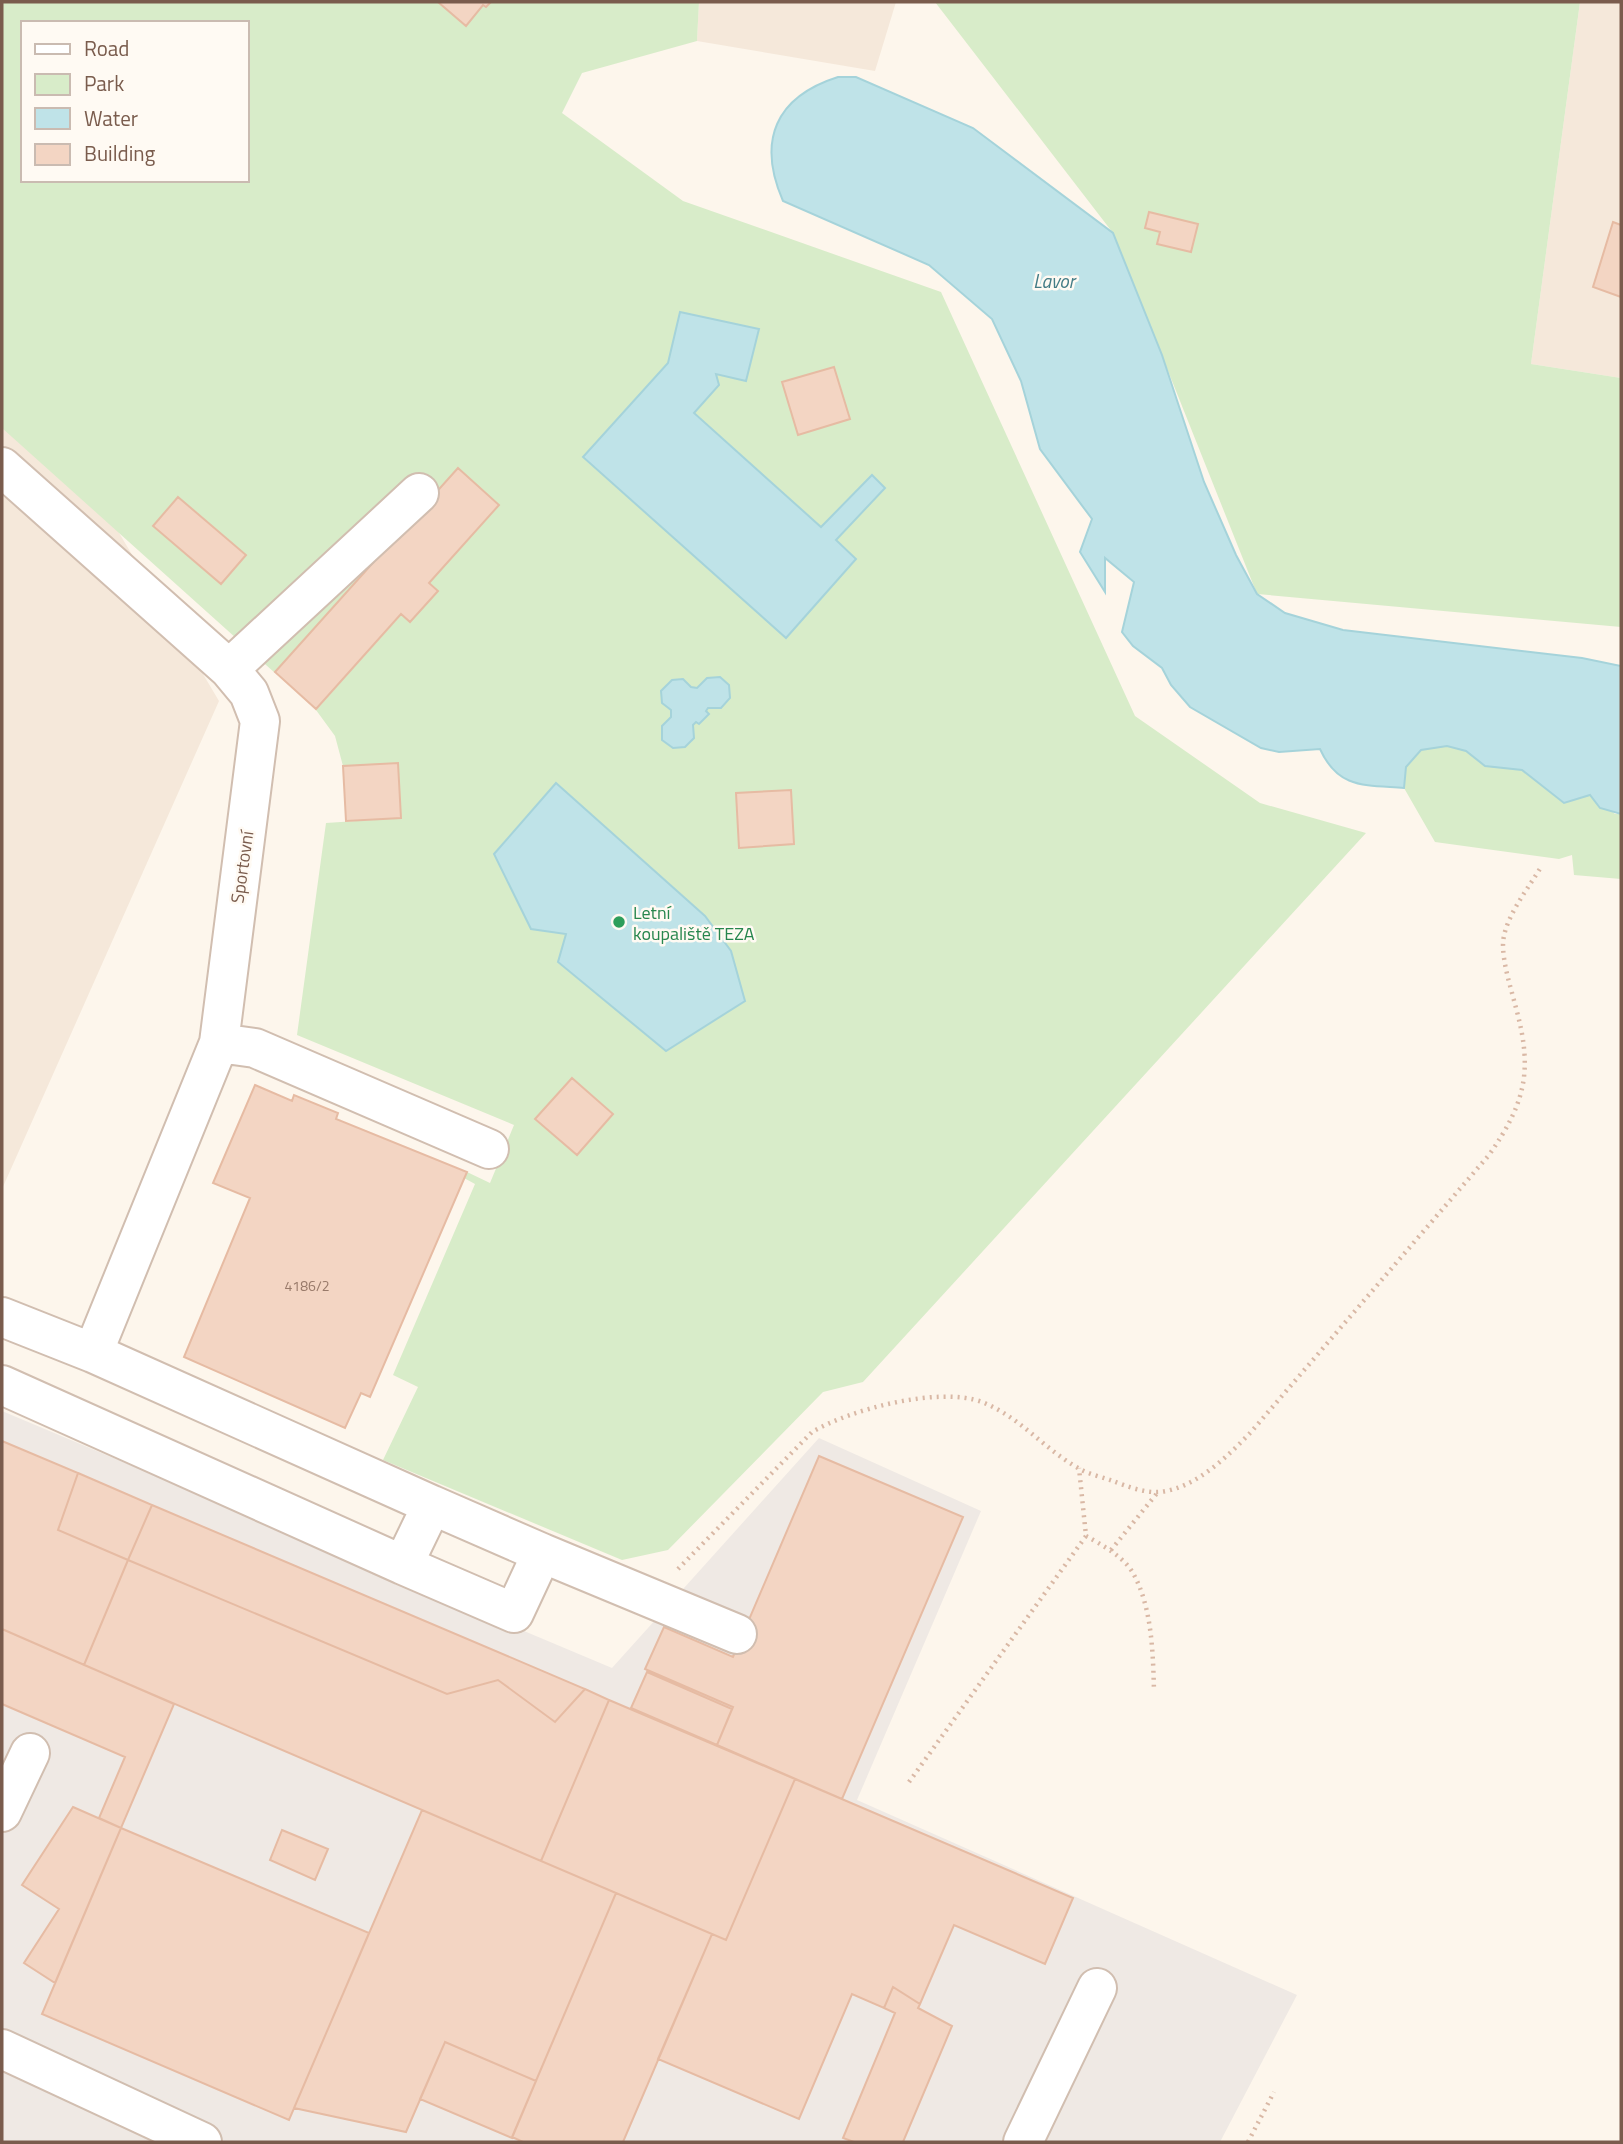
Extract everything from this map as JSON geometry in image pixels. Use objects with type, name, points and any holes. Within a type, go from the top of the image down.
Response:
[{"type":"street","name":"Sportovní","points":[[2,467],[229,669],[249,693],[260,721],[219,1043],[93,1353]]},
{"type":"street","points":[[229,669],[419,493]]},
{"type":"street","points":[[219,1043],[255,1048],[489,1149]]},
{"type":"street","points":[[2,1317],[93,1353],[542,1553],[737,1634]]},
{"type":"street","points":[[2,1385],[514,1613],[542,1553]]},
{"type":"street","points":[[403,1565],[432,1505]]},
{"type":"street","points":[[2,1812],[30,1753]]},
{"type":"street","points":[[1023,2142],[1097,1988]]},
{"type":"street","points":[[2,2049],[202,2142]]},
{"type":"path","points":[[650,1597],[812,1432],[831,1421],[862,1411],[934,1398],[958,1396],[979,1401],[1009,1414],[1079,1468],[1130,1487],[1159,1492],[1183,1484],[1212,1468],[1242,1441],[1489,1155],[1504,1133],[1518,1106],[1527,1061],[1503,943],[1508,923],[1541,867]]},
{"type":"path","points":[[909,1782],[1086,1536],[1079,1468]]},
{"type":"path","points":[[1111,1550],[1159,1492]]},
{"type":"path","points":[[1086,1536],[1111,1550],[1132,1571],[1145,1603],[1153,1655],[1154,1692]]},
{"type":"path","points":[[1248,2142],[1274,2092]]},
{"type":"shaded area","points":[[699,2],[896,2],[875,71],[697,41]]},
{"type":"shaded area","points":[[1580,2],[1621,2],[1621,378],[1531,364]]},
{"type":"shaded area","points":[[2,336],[219,701],[2,1189]]},
{"type":"shaded area","points":[[2,1411],[612,1668],[819,1438],[981,1511],[857,1800],[1297,1995],[1220,2142],[2,2142]]},
{"type":"green space","points":[[2,2],[699,2],[697,41],[582,73],[562,113],[683,201],[941,292],[1135,716],[1260,803],[1366,833],[863,1382],[823,1392],[668,1550],[622,1560],[383,1460],[418,1387],[393,1375],[475,1184],[464,1178],[467,1172],[490,1183],[514,1125],[297,1035],[326,823],[401,818],[398,764],[343,766],[335,736],[316,710],[401,615],[410,622],[437,592],[428,584],[499,505],[458,469],[275,673],[2,428]]},
{"type":"green space","points":[[935,2],[1580,2],[1531,364],[1621,378],[1621,627],[1257,594],[1113,233]]},
{"type":"green space","points":[[1447,746],[1466,751],[1485,766],[1522,770],[1564,803],[1590,794],[1615,814],[1621,814],[1621,879],[1574,875],[1572,855],[1559,859],[1435,842],[1404,788],[1406,767],[1421,750]]},
{"type":"water","name":"Lavor","points":[[838,77],[856,77],[973,128],[1113,233],[1162,355],[1204,482],[1236,555],[1257,594],[1285,613],[1343,630],[1582,658],[1621,666],[1621,814],[1600,808],[1590,795],[1564,803],[1522,770],[1485,766],[1466,751],[1447,746],[1421,750],[1406,767],[1404,788],[1365,785],[1335,772],[1320,749],[1279,752],[1261,748],[1190,707],[1171,685],[1162,668],[1133,646],[1122,632],[1134,582],[1105,558],[1105,592],[1080,552],[1092,519],[1040,449],[1021,381],[992,319],[929,265],[783,201],[775,179],[772,159],[772,141],[777,124],[786,109],[799,96]]},
{"type":"water","points":[[680,312],[759,329],[746,381],[716,374],[719,385],[694,413],[821,527],[872,475],[885,488],[836,540],[856,559],[786,638],[583,457],[668,363]]},
{"type":"water","points":[[720,677],[729,685],[730,698],[721,708],[708,708],[706,711],[709,714],[699,724],[696,722],[693,725],[694,738],[685,747],[673,748],[662,740],[662,726],[671,717],[671,710],[662,703],[661,691],[672,680],[683,679],[691,687],[697,688],[707,678]]},
{"type":"water","name":"Letní koupaliště TEZA","points":[[556,783],[705,916],[731,951],[745,1001],[666,1051],[558,962],[566,934],[531,929],[494,854]]},
{"type":"building","points":[[438,2],[491,2],[486,7],[483,5],[466,26]]},
{"type":"building","points":[[1149,212],[1198,224],[1191,252],[1157,244],[1160,232],[1145,228]]},
{"type":"building","points":[[1613,222],[1621,225],[1621,297],[1593,287]]},
{"type":"building","points":[[834,367],[850,419],[798,435],[782,382]]},
{"type":"building","points":[[458,468],[499,505],[429,583],[438,591],[410,622],[401,614],[316,709],[275,672]]},
{"type":"building","points":[[178,497],[246,555],[221,584],[153,526]]},
{"type":"building","points":[[398,763],[401,818],[346,821],[343,766]]},
{"type":"building","points":[[791,790],[794,844],[739,848],[736,793]]},
{"type":"building","points":[[572,1078],[613,1114],[577,1155],[535,1119]]},
{"type":"building","points":[[255,1085],[292,1101],[294,1095],[338,1113],[336,1119],[467,1172],[370,1397],[361,1393],[345,1428],[184,1357],[250,1198],[213,1183]]},
{"type":"building","points":[[2,1441],[78,1473],[58,1530],[128,1560],[84,1665],[2,1629]]},
{"type":"building","points":[[819,1456],[963,1517],[842,1799],[717,1745],[733,1707],[645,1669],[664,1627],[733,1657]]},
{"type":"building","points":[[78,1473],[152,1505],[128,1560],[58,1530]]},
{"type":"building","points":[[152,1505],[585,1689],[555,1722],[498,1680],[447,1694],[128,1560]]},
{"type":"building","points":[[128,1560],[447,1694],[498,1680],[555,1722],[585,1689],[609,1700],[541,1861],[84,1665]]},
{"type":"building","points":[[2,1629],[174,1704],[121,1828],[99,1818],[125,1757],[2,1704]]},
{"type":"building","points":[[647,1672],[732,1709],[717,1745],[631,1708]]},
{"type":"building","points":[[609,1700],[795,1779],[726,1940],[541,1861]]},
{"type":"building","points":[[795,1779],[1073,1898],[1045,1964],[954,1925],[920,2004],[893,1987],[884,2008],[852,1994],[799,2119],[658,2059],[712,1934],[726,1940]]},
{"type":"building","points":[[73,1807],[121,1828],[55,1983],[24,1963],[59,1909],[22,1885]]},
{"type":"building","points":[[422,1810],[616,1893],[536,2081],[445,2042],[406,2132],[294,2108]]},
{"type":"building","points":[[121,1828],[369,1933],[289,2120],[42,2014]]},
{"type":"building","points":[[282,1830],[328,1849],[315,1880],[270,1860]]},
{"type":"building","points":[[616,1893],[712,1934],[623,2142],[523,2142],[512,2137]]},
{"type":"building","points":[[893,1987],[920,2004],[918,2008],[952,2026],[903,2142],[854,2142],[843,2138],[895,2013],[884,2008]]},
{"type":"building","points":[[445,2042],[536,2081],[512,2138],[420,2099]]},
{"type":"place","name":"Letní koupaliště TEZA","points":[[619,922]]}]
